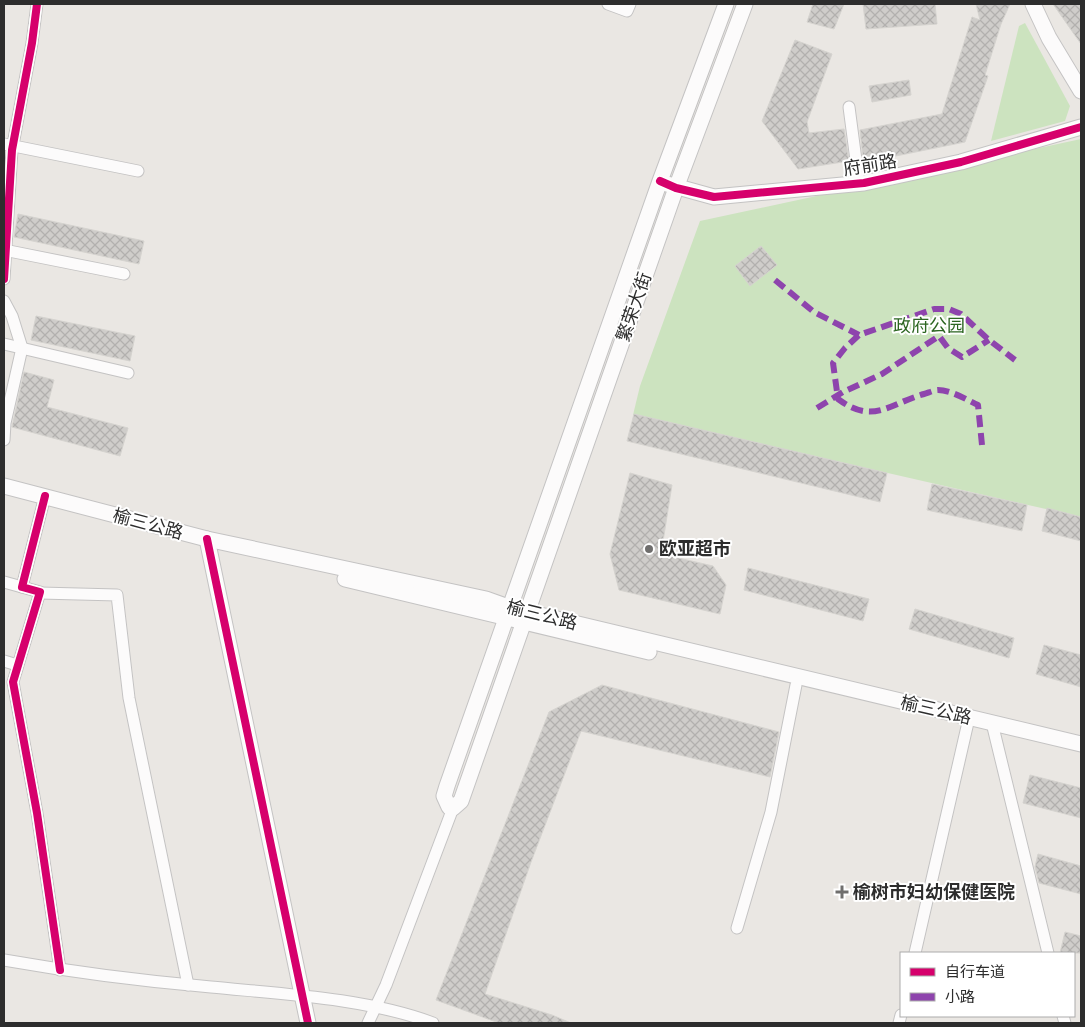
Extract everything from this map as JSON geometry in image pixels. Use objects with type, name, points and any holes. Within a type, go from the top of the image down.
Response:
[{"type":"main road","name":"繁荣大街","points":[[517,615],[660,181],[726,4]]},
{"type":"main road","name":"繁荣大街","points":[[517,615],[745,4]]},
{"type":"main road","points":[[1033,4],[1049,38],[1081,91]]},
{"type":"main road","name":"府前路","points":[[660,181],[676,188],[714,197],[859,183],[960,162],[1081,127]]},
{"type":"main road","name":"榆三公路","points":[[4,486],[44,501],[208,543],[486,599],[517,615],[796,685],[968,722]]},
{"type":"main road","name":"榆三公路","points":[[4,497],[44,501]]},
{"type":"main road","points":[[208,543],[308,1023]]},
{"type":"main road","points":[[453,808],[445,802],[444,796],[517,615]]},
{"type":"main road","name":"榆三公路","points":[[517,615],[993,728],[1081,754]]},
{"type":"main road","name":"榆三公路","points":[[993,728],[1081,744]]},
{"type":"street","points":[[4,279],[8,145],[32,43],[37,4]]},
{"type":"street","points":[[608,4],[628,11],[630,4]]},
{"type":"street","points":[[849,107],[859,183]]},
{"type":"street","points":[[8,145],[138,171]]},
{"type":"street","points":[[5,251],[124,274]]},
{"type":"street","points":[[4,301],[12,316],[22,348],[5,423],[4,440]]},
{"type":"street","points":[[4,344],[128,373]]},
{"type":"street","points":[[22,587],[44,501]]},
{"type":"street","points":[[4,582],[40,593],[117,595],[129,698],[188,985]]},
{"type":"street","points":[[40,593],[13,682],[37,813],[60,970]]},
{"type":"street","points":[[4,661],[17,665]]},
{"type":"street","points":[[737,928],[771,812],[796,685]]},
{"type":"street","points":[[915,952],[968,722]]},
{"type":"street","points":[[993,728],[1048,952]]},
{"type":"street","points":[[368,1023],[453,808]]},
{"type":"street","points":[[4,960],[60,970],[302,996],[375,1008],[433,1023]]},
{"type":"green space","points":[[1025,23],[1070,106],[1065,121],[991,141],[1019,26]]},
{"type":"green space","name":"政府公园","points":[[1081,139],[1081,517],[633,415],[640,386],[700,221]]},
{"type":"building","points":[[813,4],[844,4],[834,29],[807,22]]},
{"type":"building","points":[[863,4],[935,4],[937,24],[866,29]]},
{"type":"building","points":[[976,4],[1010,4],[1001,24],[985,75],[988,76],[965,142],[871,161],[870,157],[863,158],[860,130],[942,114],[972,17],[980,20]]},
{"type":"building","points":[[1053,4],[1081,4],[1081,44]]},
{"type":"building","points":[[795,40],[832,54],[807,122],[809,133],[844,129],[849,161],[798,169],[762,121]]},
{"type":"building","points":[[909,80],[911,95],[872,102],[869,86]]},
{"type":"building","points":[[18,214],[144,241],[139,264],[14,237]]},
{"type":"building","points":[[761,246],[777,265],[750,286],[735,266]]},
{"type":"building","points":[[36,316],[135,336],[130,361],[31,340]]},
{"type":"building","points":[[24,372],[54,380],[47,407],[128,428],[120,456],[12,427]]},
{"type":"building","points":[[634,414],[887,473],[880,502],[627,441]]},
{"type":"building","points":[[630,473],[672,485],[661,554],[713,566],[726,585],[720,614],[619,590],[610,554]]},
{"type":"building","points":[[932,484],[1027,505],[1022,531],[927,510]]},
{"type":"building","points":[[1047,508],[1081,517],[1081,541],[1042,531]]},
{"type":"building","points":[[748,568],[869,599],[863,621],[744,590]]},
{"type":"building","points":[[915,609],[1014,638],[1009,658],[909,629]]},
{"type":"building","points":[[1044,645],[1081,655],[1081,687],[1036,674]]},
{"type":"building","points":[[602,685],[779,732],[770,777],[581,731],[531,862],[485,994],[552,1015],[571,1023],[499,1023],[436,1000],[549,712]]},
{"type":"building","points":[[1030,775],[1081,788],[1081,818],[1023,803]]},
{"type":"building","points":[[1038,854],[1081,866],[1081,894],[1039,883],[1035,867]]},
{"type":"building","points":[[1065,932],[1081,936],[1081,953],[1060,952]]},
{"type":"marked path","points":[[775,280],[814,312],[859,335]]},
{"type":"marked path","points":[[982,445],[978,405],[953,393],[938,390],[881,410],[861,411],[850,407],[838,399],[833,363],[859,335],[934,309],[949,309],[961,314],[989,340],[1015,360]]},
{"type":"marked path","points":[[817,408],[843,392],[882,374],[939,336],[948,348],[962,357],[989,340]]},
{"type":"cycle path","points":[[4,279],[12,150],[32,43],[37,4]]},
{"type":"cycle path","points":[[660,181],[676,188],[714,197],[864,183],[961,162],[1081,127]]},
{"type":"cycle path","points":[[45,496],[22,587],[40,592],[13,682],[37,813],[60,970]]},
{"type":"cycle path","points":[[207,539],[308,1023]]},
{"type":"place","name":"欧亚超市","points":[[649,549]]},
{"type":"place","name":"榆树市妇幼保健医院","points":[[842,892]]}]
